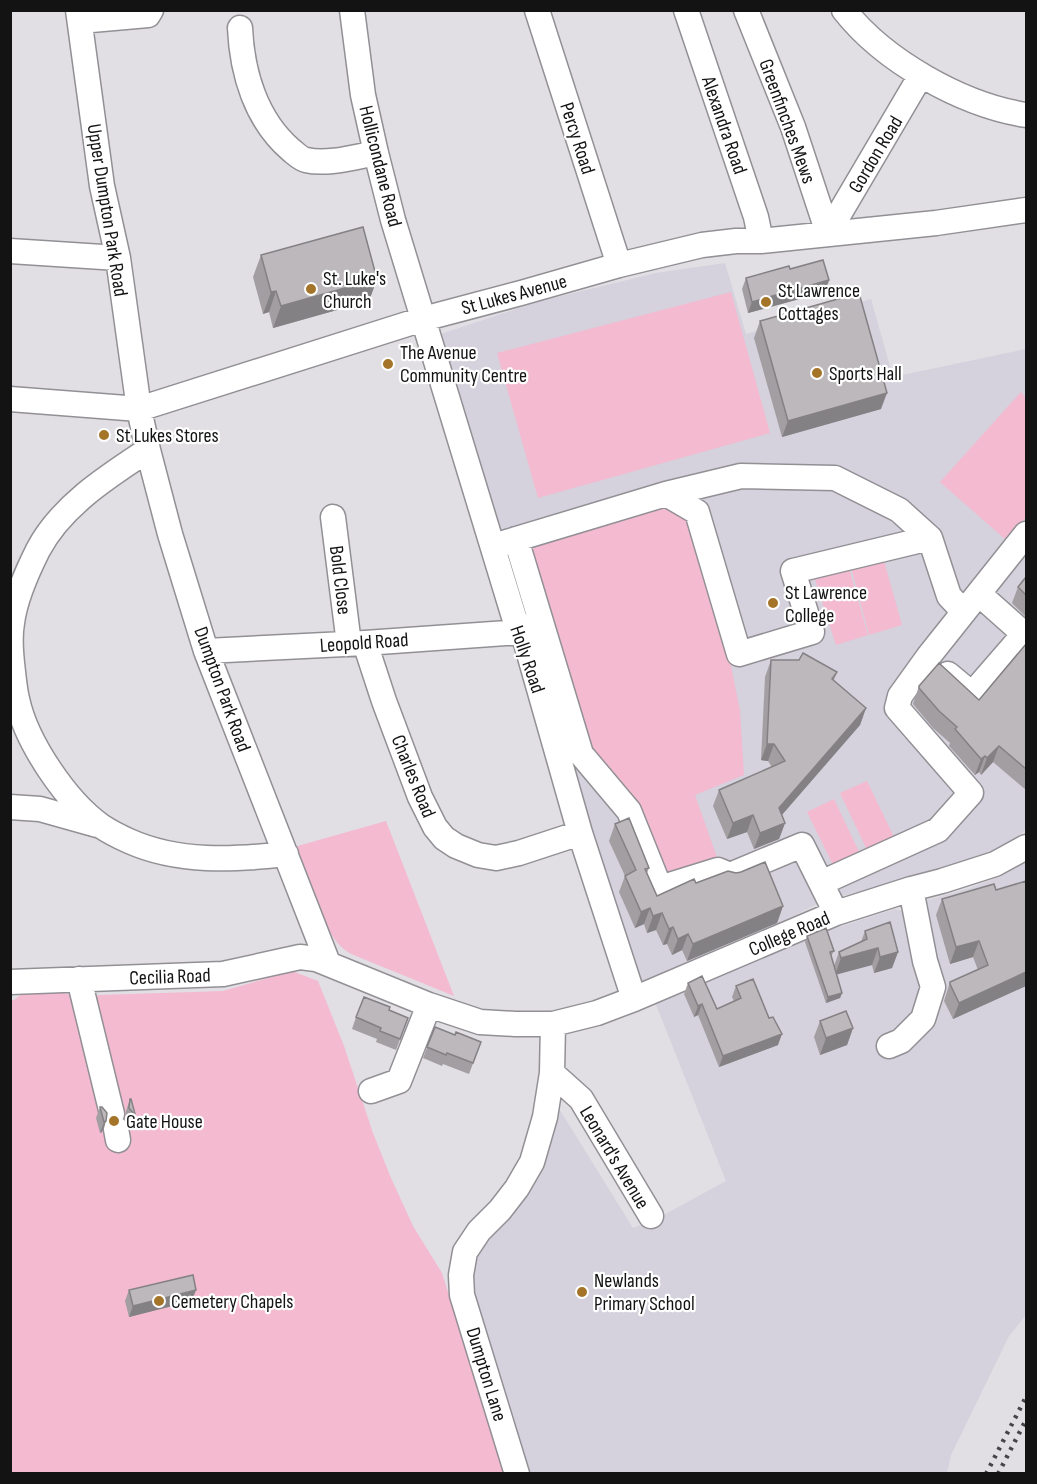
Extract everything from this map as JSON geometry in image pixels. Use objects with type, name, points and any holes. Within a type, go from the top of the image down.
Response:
[{"type":"street","points":[[79,16],[148,15],[151,10]]},
{"type":"street","name":"Hollicondane Road","points":[[352,10],[363,95],[376,153],[393,220],[423,319]]},
{"type":"street","name":"Percy Road","points":[[537,10],[619,265]]},
{"type":"street","name":"Alexandra Road","points":[[686,10],[756,217],[761,241]]},
{"type":"street","name":"Greenfinches Mews","points":[[746,10],[793,127],[828,233]]},
{"type":"street","points":[[844,10],[856,26],[891,55],[921,75],[974,101],[1026,115]]},
{"type":"street","name":"Upper Dumpton Park Road","points":[[79,16],[102,186],[118,258],[138,409]]},
{"type":"street","points":[[240,28],[246,72],[254,99],[282,142],[304,160],[323,162],[376,153]]},
{"type":"street","name":"Gordon Road","points":[[828,233],[921,75]]},
{"type":"street","name":"St Lukes Avenue","points":[[10,399],[138,409],[423,319],[619,265],[702,245],[936,223],[1026,210]]},
{"type":"street","points":[[10,251],[118,258]]},
{"type":"street","name":"Holly Road","points":[[423,319],[514,617],[526,643],[580,833],[634,999]]},
{"type":"street","name":"Dumpton Park Road","points":[[138,409],[170,534],[206,651],[328,963]]},
{"type":"street","points":[[148,450],[75,503],[54,526],[39,549],[20,591],[12,623],[11,654],[17,701],[28,731],[44,761],[72,800],[102,826],[131,842],[161,852],[195,858],[255,858],[286,854]]},
{"type":"street","points":[[492,546],[666,494],[741,476],[835,478],[899,510],[930,538],[949,596],[971,603],[1024,634],[972,694],[928,657]]},
{"type":"street","points":[[666,494],[697,512],[739,654],[812,632],[793,571],[930,538]]},
{"type":"street","name":"Bold Close","points":[[333,517],[357,643]]},
{"type":"street","points":[[821,883],[938,830],[971,794],[897,708],[900,696],[928,657],[1025,537]]},
{"type":"street","points":[[516,539],[580,754],[629,811],[660,888],[718,870],[730,875],[802,845],[836,913]]},
{"type":"street","name":"Leopold Road","points":[[206,651],[521,632]]},
{"type":"street","name":"Charles Road","points":[[357,643],[384,701],[420,797],[435,827],[444,838],[478,855],[496,858],[580,833]]},
{"type":"street","points":[[10,807],[40,809],[102,826]]},
{"type":"street","name":"College Road","points":[[328,963],[429,1005],[480,1022],[553,1024],[597,1013],[836,913],[995,864],[1026,847]]},
{"type":"street","points":[[889,1046],[901,1041],[923,1019],[933,987],[925,962],[911,889]]},
{"type":"street","name":"Cecilia Road","points":[[10,982],[223,974],[300,957],[328,963]]},
{"type":"street","points":[[80,979],[115,1128]]},
{"type":"street","points":[[371,1090],[399,1081],[429,1005]]},
{"type":"street","points":[[552,1073],[553,1024]]},
{"type":"street","name":"Leonard's Avenue","points":[[552,1073],[581,1099],[651,1216]]},
{"type":"street","name":"Dumpton Lane","points":[[517,1473],[462,1295],[461,1275],[465,1252],[479,1231],[500,1210],[517,1188],[532,1162],[545,1117],[552,1073]]},
{"type":"shaded area","name":"St Lawrence College","points":[[725,263],[746,334],[871,299],[893,377],[1026,349],[1026,829],[1014,841],[974,859],[904,881],[841,896],[839,893],[764,931],[640,983],[601,871],[438,335],[537,302],[656,273]]},
{"type":"shaded area","points":[[731,292],[770,433],[538,498],[497,353]]},
{"type":"shaded area","points":[[1021,392],[1026,398],[1026,517],[1006,540],[940,482]]},
{"type":"shaded area","points":[[663,502],[678,510],[688,523],[731,666],[740,711],[744,775],[695,795],[718,860],[663,878],[590,752],[530,550],[567,530]]},
{"type":"shaded area","points":[[882,554],[902,625],[869,635],[850,563]]},
{"type":"shaded area","points":[[847,561],[868,635],[836,645],[812,570]]},
{"type":"shaded area","points":[[867,781],[894,837],[867,850],[840,793]]},
{"type":"shaded area","points":[[834,799],[861,856],[835,869],[807,812]]},
{"type":"shaded area","points":[[386,821],[454,996],[351,954],[340,946],[327,927],[294,847]]},
{"type":"shaded area","points":[[1026,862],[1026,1315],[1009,1336],[951,1455],[947,1473],[527,1473],[475,1305],[471,1279],[475,1260],[558,1107],[633,1228],[660,1217],[726,1181],[655,1002],[808,937],[895,909],[902,911],[912,908],[917,903],[970,888],[1001,876]]},
{"type":"shaded area","points":[[292,971],[318,981],[391,1178],[413,1226],[442,1273],[505,1473],[11,1473],[10,1000],[22,994],[60,992],[94,999],[98,995],[223,991]]},
{"type":"building","points":[[363,227],[377,279],[281,306],[276,291],[271,292],[261,255]]},
{"type":"building","points":[[823,260],[829,280],[752,302],[746,278],[789,266],[790,269]]},
{"type":"building","name":"Sports Hall","points":[[859,293],[887,393],[788,421],[760,321]]},
{"type":"building","points":[[1026,577],[1026,595],[1018,587]]},
{"type":"building","points":[[1026,644],[1026,769],[999,746],[987,758],[985,756],[981,759],[955,729],[957,727],[939,711],[919,686],[939,663],[979,700]]},
{"type":"building","points":[[803,653],[837,672],[832,679],[866,708],[779,808],[785,823],[760,833],[753,815],[733,823],[719,790],[785,761],[774,744],[767,744],[771,660],[799,660]]},
{"type":"building","points":[[629,818],[649,868],[645,869],[657,896],[694,879],[696,883],[728,871],[741,872],[765,862],[783,906],[693,944],[688,934],[678,939],[673,927],[669,929],[662,913],[653,916],[650,908],[641,912],[625,876],[636,870],[615,824]]},
{"type":"building","points":[[1026,881],[1026,972],[959,1003],[950,982],[988,965],[979,941],[956,947],[942,899],[994,884],[996,890]]},
{"type":"building","points":[[890,922],[898,952],[880,957],[878,948],[841,958],[839,952],[867,939],[865,931]]},
{"type":"building","points":[[826,928],[834,951],[830,952],[842,993],[828,997],[807,936]]},
{"type":"building","points":[[702,976],[717,1009],[741,998],[736,986],[753,979],[769,1018],[773,1017],[782,1034],[723,1056],[702,1004],[698,1006],[688,983]]},
{"type":"building","points":[[364,997],[390,1007],[389,1010],[408,1018],[400,1039],[356,1017]]},
{"type":"building","points":[[846,1011],[853,1028],[826,1038],[820,1021]]},
{"type":"building","points":[[435,1027],[481,1042],[473,1063],[427,1047]]},
{"type":"building","points":[[131,1099],[135,1114],[129,1108]]},
{"type":"building","points":[[100,1107],[107,1113],[104,1122]]},
{"type":"building","points":[[193,1275],[196,1290],[133,1306],[129,1290]]},
{"type":"railway","points":[[986,1474],[1026,1397]]},
{"type":"railway","points":[[998,1474],[1026,1420]]},
{"type":"place","name":"St. Luke's Church","points":[[311,289]]},
{"type":"place","name":"St Lawrence Cottages","points":[[766,302]]},
{"type":"place","name":"The Avenue Community Centre","points":[[388,364]]},
{"type":"place","name":"Sports Hall","points":[[817,373]]},
{"type":"place","name":"St Lukes Stores","points":[[104,435]]},
{"type":"place","name":"St Lawrence College","points":[[773,603]]},
{"type":"place","name":"Gate House","points":[[114,1121]]},
{"type":"place","name":"Newlands Primary School","points":[[582,1292]]},
{"type":"place","name":"Cemetery Chapels","points":[[159,1301]]}]
